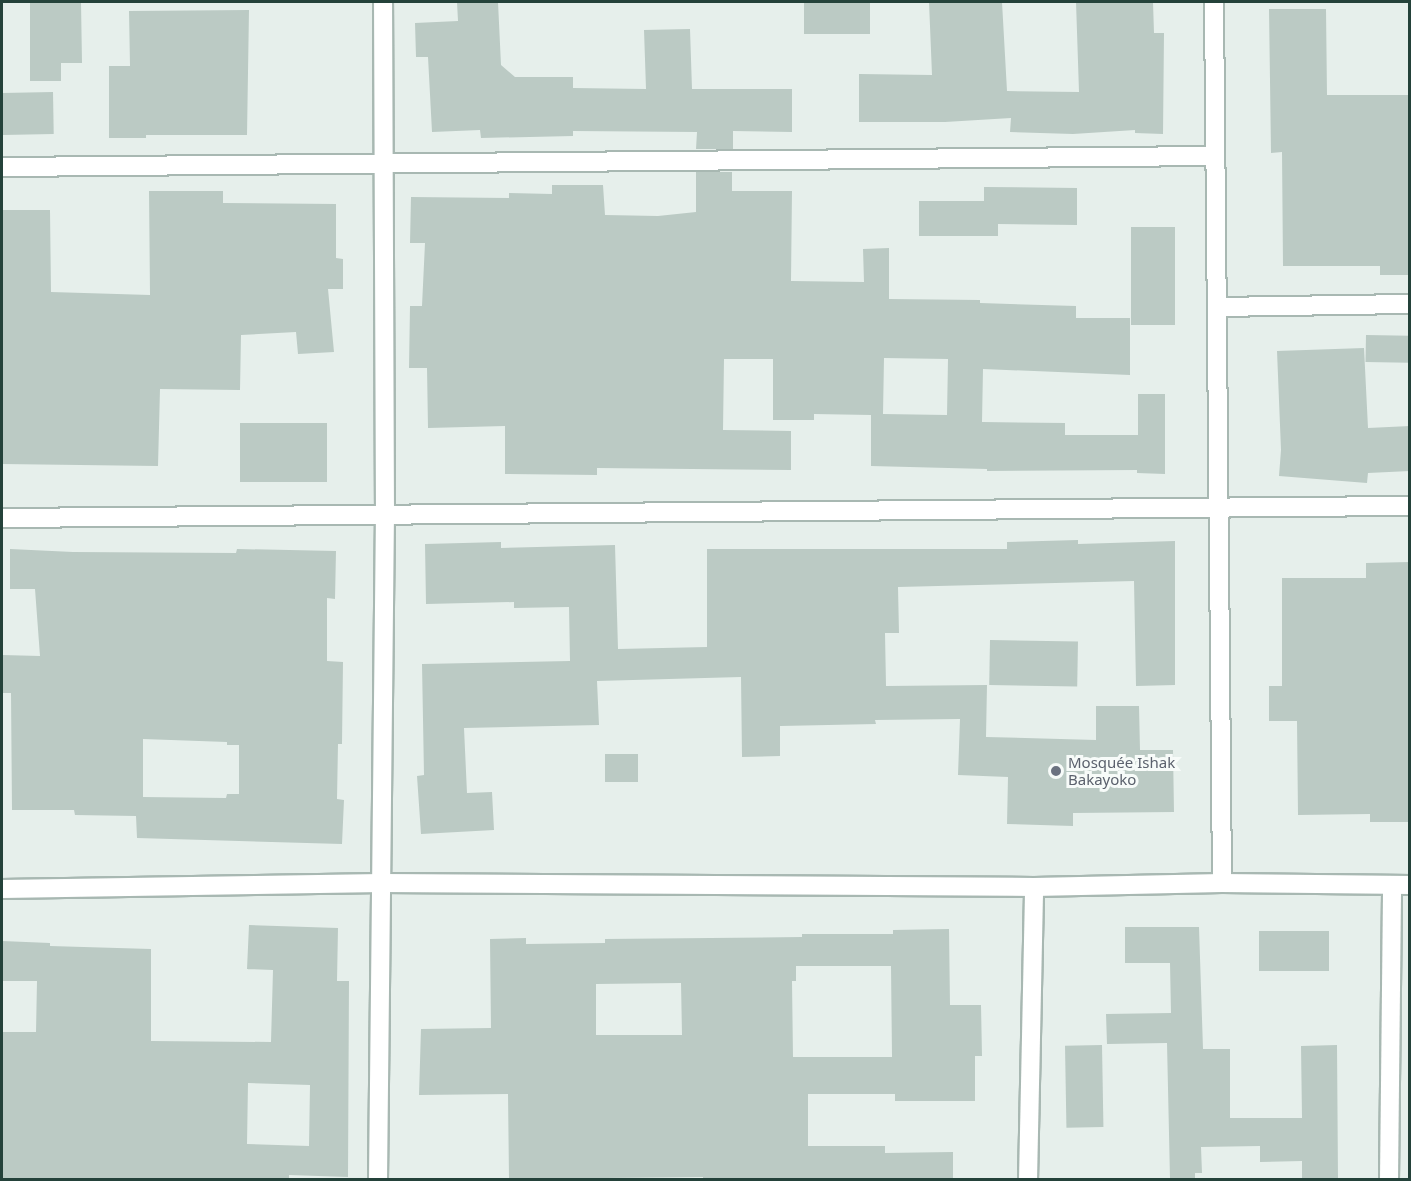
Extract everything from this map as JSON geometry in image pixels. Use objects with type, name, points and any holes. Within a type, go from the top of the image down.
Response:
[{"type":"street","points":[[378,1179],[385,514],[384,2]]},
{"type":"street","points":[[1214,2],[1222,883]]},
{"type":"street","points":[[2,167],[386,166],[1215,156]]},
{"type":"street","points":[[1217,306],[1410,304]]},
{"type":"street","points":[[2,518],[1410,506]]},
{"type":"street","points":[[2,889],[382,883],[1034,887],[1222,883],[1401,885],[1389,1179]]},
{"type":"street","points":[[1028,1179],[1034,887]]},
{"type":"building","points":[[30,2],[81,2],[82,63],[61,63],[61,81],[30,81]]},
{"type":"building","points":[[457,2],[498,2],[501,65],[515,77],[573,77],[573,88],[646,89],[644,30],[690,29],[692,89],[792,89],[792,132],[733,131],[733,149],[696,149],[697,132],[573,131],[573,136],[481,138],[480,130],[432,132],[428,57],[416,57],[415,23],[458,21]]},
{"type":"building","points":[[804,2],[870,2],[870,34],[804,34]]},
{"type":"building","points":[[929,2],[1002,2],[1007,91],[1079,92],[1076,2],[1153,2],[1154,33],[1164,33],[1163,134],[1135,133],[1135,130],[1073,134],[1010,132],[1011,118],[945,122],[859,122],[859,74],[932,75]]},
{"type":"building","points":[[1269,9],[1326,9],[1327,95],[1410,95],[1409,275],[1380,275],[1380,266],[1283,266],[1282,152],[1271,153]]},
{"type":"building","points":[[249,10],[247,135],[146,135],[146,138],[109,138],[109,66],[130,66],[129,11]]},
{"type":"building","points":[[53,92],[54,134],[3,135],[2,93]]},
{"type":"building","points":[[696,172],[732,172],[732,191],[792,191],[791,281],[864,282],[863,249],[889,248],[889,299],[980,300],[980,303],[1076,306],[1076,318],[1130,318],[1130,375],[983,369],[982,422],[1065,423],[1065,435],[1138,435],[1138,394],[1165,394],[1165,474],[1137,473],[1137,470],[987,471],[987,469],[871,466],[871,415],[814,414],[814,420],[773,420],[773,359],[724,359],[723,430],[791,431],[791,470],[597,468],[597,475],[505,474],[505,426],[428,428],[427,368],[409,368],[410,306],[422,306],[425,243],[410,243],[411,197],[509,198],[509,193],[552,194],[552,185],[603,185],[605,215],[658,216],[696,212]],"holes":[[[884,358],[948,359],[947,415],[883,414]]]},
{"type":"building","points":[[984,187],[1077,188],[1077,225],[998,224],[998,236],[919,236],[919,201],[984,201]]},
{"type":"building","points":[[149,191],[223,191],[223,203],[336,204],[336,258],[343,259],[343,289],[328,289],[334,352],[298,354],[296,332],[241,335],[240,390],[160,389],[158,466],[2,464],[2,210],[50,210],[51,292],[150,295]]},
{"type":"building","points":[[1131,227],[1175,227],[1175,325],[1131,325]]},
{"type":"building","points":[[1366,335],[1410,336],[1410,363],[1366,362]]},
{"type":"building","points":[[1364,348],[1368,428],[1410,426],[1410,471],[1368,473],[1367,483],[1279,476],[1281,450],[1277,351]]},
{"type":"building","points":[[240,423],[327,423],[327,482],[240,482]]},
{"type":"building","points":[[1078,540],[1078,544],[1175,541],[1175,685],[1136,686],[1134,581],[898,587],[899,633],[885,633],[886,686],[987,685],[986,737],[1096,740],[1096,706],[1139,706],[1140,750],[1173,750],[1174,812],[1073,813],[1073,826],[1007,824],[1008,777],[958,775],[960,719],[875,720],[876,724],[780,726],[780,756],[742,757],[741,677],[597,681],[599,725],[464,728],[467,793],[492,792],[494,830],[421,834],[417,776],[424,775],[422,664],[570,661],[569,607],[514,608],[514,602],[426,604],[425,544],[501,542],[501,548],[615,545],[618,649],[707,647],[707,549],[1007,549],[1007,542]]},
{"type":"building","points":[[10,549],[73,552],[236,553],[237,549],[336,551],[335,599],[327,598],[327,661],[343,662],[342,744],[338,744],[337,799],[344,800],[342,844],[137,838],[136,816],[75,815],[74,810],[12,810],[11,693],[2,693],[2,655],[40,656],[35,589],[10,589]],"holes":[[[143,739],[227,742],[227,745],[239,745],[239,794],[227,794],[226,798],[143,797]]]},
{"type":"building","points":[[1410,562],[1410,822],[1370,822],[1370,814],[1298,815],[1297,721],[1269,721],[1269,686],[1282,686],[1282,578],[1366,578],[1366,563]]},
{"type":"building","points":[[990,640],[1078,642],[1077,687],[989,685]]},
{"type":"building","points":[[605,754],[638,754],[638,782],[605,782]]},
{"type":"building","points":[[249,925],[338,928],[337,981],[349,981],[348,1177],[289,1175],[289,1179],[2,1179],[2,1032],[36,1032],[37,981],[2,981],[2,941],[50,943],[50,946],[151,949],[151,1041],[271,1042],[273,970],[247,969]],"holes":[[[248,1083],[310,1085],[309,1146],[247,1144]]]},
{"type":"building","points":[[1125,927],[1199,927],[1203,1049],[1230,1049],[1230,1118],[1302,1118],[1301,1046],[1337,1045],[1338,1179],[1302,1179],[1302,1161],[1260,1162],[1260,1146],[1201,1147],[1202,1173],[1195,1173],[1195,1179],[1170,1179],[1167,1043],[1107,1044],[1106,1014],[1171,1013],[1170,963],[1125,963]]},
{"type":"building","points":[[949,929],[950,1005],[981,1005],[982,1056],[975,1056],[975,1101],[895,1101],[895,1094],[808,1094],[808,1146],[885,1146],[885,1153],[953,1152],[953,1179],[703,1179],[703,1177],[509,1179],[508,1094],[419,1095],[421,1029],[491,1028],[490,939],[526,938],[526,944],[605,943],[605,939],[893,934],[893,930]],"holes":[[[796,966],[891,966],[892,1057],[793,1057],[792,981],[796,981]],[[681,983],[682,1035],[596,1035],[596,984]]]},
{"type":"building","points":[[1259,931],[1329,931],[1329,971],[1259,971]]},
{"type":"building","points":[[1102,1045],[1103,1127],[1066,1128],[1065,1046]]},
{"type":"place","name":"Mosquée Ishak Bakayoko","points":[[1056,771]]}]
